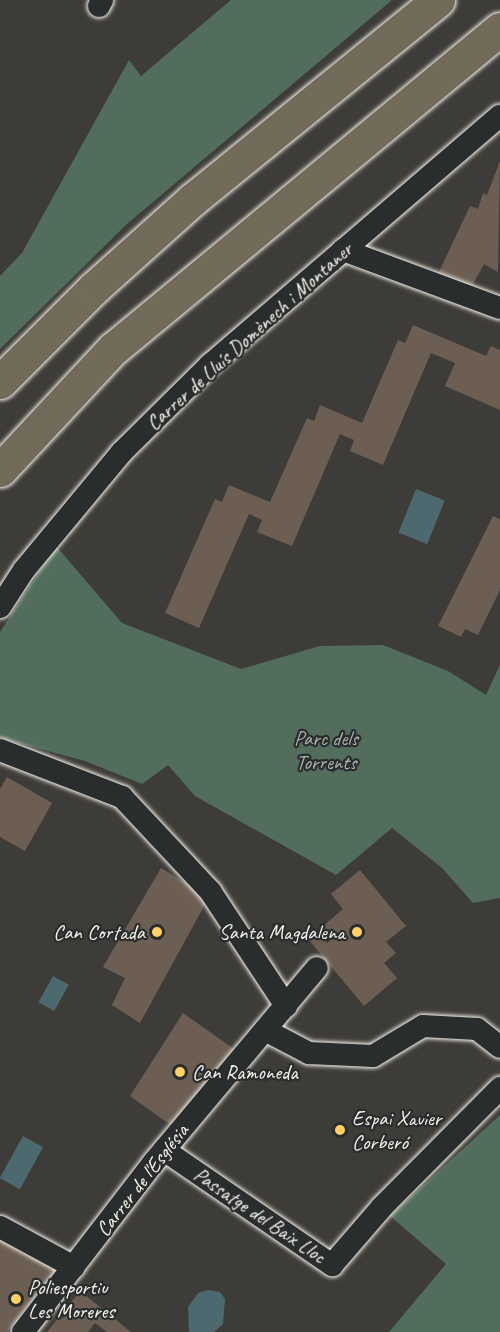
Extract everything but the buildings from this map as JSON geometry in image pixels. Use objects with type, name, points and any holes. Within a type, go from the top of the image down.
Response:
[{"type":"highway","points":[[0,382],[94,288],[192,201],[438,0]]},
{"type":"highway","points":[[0,470],[112,349],[500,29]]},
{"type":"highway","points":[[397,113],[500,53]]},
{"type":"street","name":"Carrer de Lluís Domènech i Montaner","points":[[0,607],[24,570],[122,452],[210,365],[500,116]]},
{"type":"street","points":[[343,250],[500,308]]},
{"type":"street","points":[[0,750],[122,797],[210,891],[286,1006]]},
{"type":"street","name":"Carrer de l'Església","points":[[23,1332],[164,1150],[317,968]]},
{"type":"street","points":[[265,1030],[309,1053],[373,1056],[423,1026],[477,1029],[500,1047]]},
{"type":"street","name":"Passatge del Baix Lloc","points":[[164,1150],[332,1265],[382,1207],[500,1088]]},
{"type":"street","points":[[0,1227],[74,1267]]},
{"type":"green space","points":[[231,0],[392,0],[127,224],[0,349],[0,276],[22,253],[129,60],[141,76]]},
{"type":"green space","name":"Parc dels Torrents","points":[[56,546],[122,623],[241,669],[320,646],[383,645],[448,671],[486,695],[500,665],[500,898],[473,903],[442,868],[392,828],[336,875],[195,796],[168,765],[142,784],[85,761],[0,738],[0,632]]},
{"type":"green space","points":[[500,1115],[500,1332],[389,1332],[446,1264],[390,1216]]},
{"type":"water","points":[[416,489],[445,501],[427,544],[398,533]]},
{"type":"water","points":[[53,976],[69,985],[54,1011],[38,1002]]},
{"type":"water","points":[[23,1136],[43,1147],[20,1189],[0,1177]]},
{"type":"water","points":[[208,1290],[220,1292],[225,1299],[223,1324],[214,1332],[189,1332],[188,1307],[198,1293]]},
{"type":"place","name":"Can Cortada","points":[[157,932]]},
{"type":"place","name":"Santa Magdalena","points":[[357,932]]},
{"type":"place","name":"Can Ramoneda","points":[[180,1072]]},
{"type":"place","name":"Espai Xavier Corberó","points":[[340,1130]]},
{"type":"place","name":"Poliesportiu Les Moreres","points":[[16,1299]]}]
